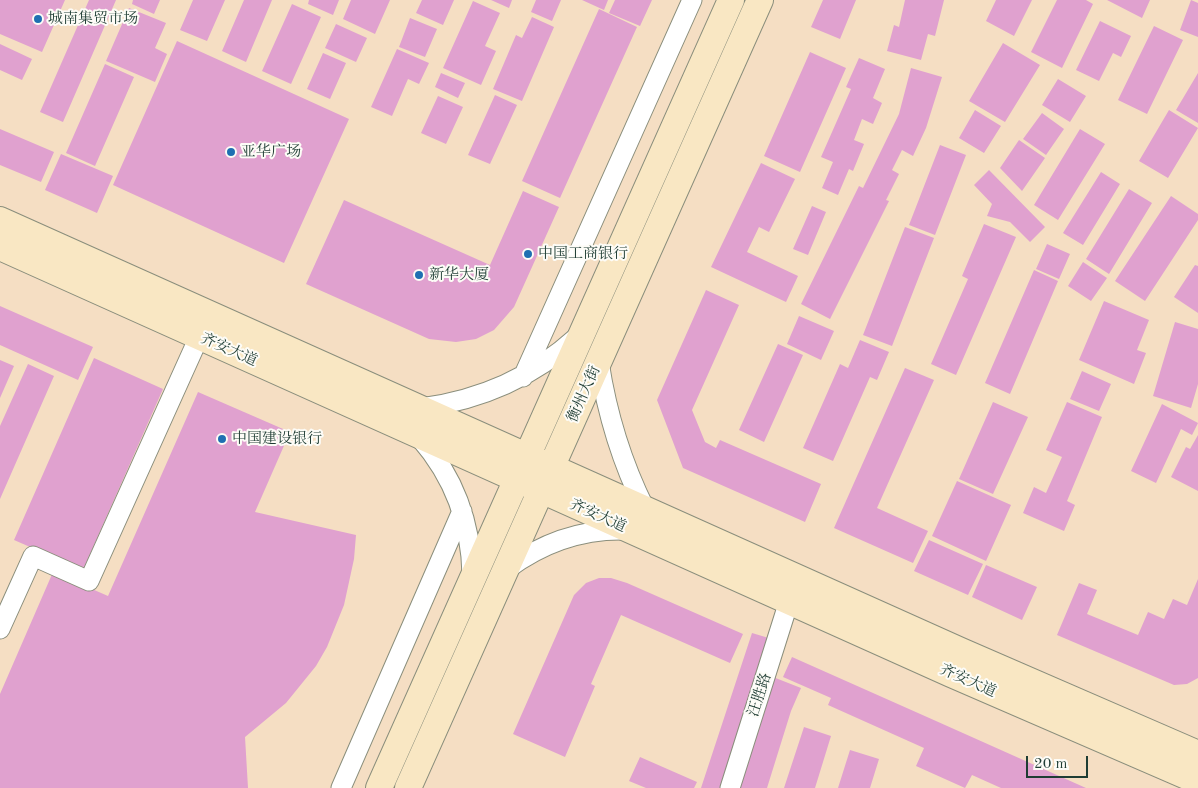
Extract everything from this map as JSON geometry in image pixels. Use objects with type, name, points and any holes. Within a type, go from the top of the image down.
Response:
[{"type":"main road","name":"衡州大街","points":[[378,788],[731,0]]},
{"type":"main road","name":"衡州大街","points":[[408,788],[760,0]]},
{"type":"main road","name":"齐安大道","points":[[0,220],[421,408],[522,468]]},
{"type":"main road","name":"齐安大道","points":[[0,247],[418,435],[522,468],[638,520],[961,651],[1194,768]]},
{"type":"main road","name":"齐安大道","points":[[638,520],[789,601],[1194,768]]},
{"type":"street","points":[[523,377],[692,0]]},
{"type":"street","points":[[421,408],[474,398],[523,377],[564,349],[582,333]]},
{"type":"street","points":[[0,629],[33,556],[89,581],[199,337]]},
{"type":"street","points":[[506,570],[536,549],[570,536],[611,530],[638,520],[613,434],[598,362]]},
{"type":"street","points":[[418,435],[444,469],[462,510],[472,556],[472,579]]},
{"type":"street","points":[[341,788],[455,532],[462,510]]},
{"type":"street","name":"汪胜路","points":[[730,788],[789,601]]},
{"type":"building","name":"城南集贸市场","points":[[0,0],[65,0],[42,52],[0,34]]},
{"type":"building","points":[[89,0],[116,0],[63,122],[40,112]]},
{"type":"building","points":[[133,0],[160,0],[154,14],[132,4]]},
{"type":"building","points":[[193,0],[225,0],[207,41],[180,30]]},
{"type":"building","points":[[244,0],[272,0],[246,62],[222,51]]},
{"type":"building","points":[[309,0],[339,0],[333,15],[308,4]]},
{"type":"building","points":[[351,0],[390,0],[375,34],[343,19]]},
{"type":"building","points":[[422,0],[454,0],[443,25],[416,13]]},
{"type":"building","points":[[491,0],[512,0],[509,8]]},
{"type":"building","points":[[536,0],[561,0],[552,21],[531,12]]},
{"type":"building","points":[[582,0],[608,0],[604,10]]},
{"type":"building","points":[[615,0],[652,0],[640,26],[609,13]]},
{"type":"building","points":[[823,0],[856,0],[840,39],[811,27]]},
{"type":"building","points":[[905,0],[944,0],[935,36],[928,34],[921,60],[887,51],[894,25],[899,27]]},
{"type":"building","points":[[996,0],[1032,0],[1014,36],[986,21]]},
{"type":"building","points":[[1057,0],[1086,0],[1093,4],[1062,68],[1031,52]]},
{"type":"building","points":[[1107,0],[1150,0],[1142,18]]},
{"type":"building","points":[[1191,0],[1198,3],[1198,37],[1180,30]]},
{"type":"building","points":[[473,1],[500,13],[485,46],[496,51],[481,85],[443,68]]},
{"type":"building","points":[[292,4],[321,17],[291,84],[262,71]]},
{"type":"building","points":[[129,8],[166,23],[155,48],[167,54],[155,82],[106,61]]},
{"type":"building","points":[[599,9],[637,27],[560,198],[522,181]]},
{"type":"building","points":[[532,17],[554,27],[522,101],[493,89],[516,35],[522,38]]},
{"type":"building","points":[[410,18],[437,29],[425,57],[399,47]]},
{"type":"building","points":[[1100,21],[1131,36],[1121,57],[1113,53],[1099,81],[1076,70]]},
{"type":"building","points":[[336,24],[367,38],[356,62],[325,48]]},
{"type":"building","points":[[1154,26],[1183,40],[1147,114],[1118,100]]},
{"type":"building","name":"亚华广场","points":[[177,41],[349,119],[284,263],[113,185]]},
{"type":"building","points":[[1003,43],[1040,65],[1005,122],[969,101]]},
{"type":"building","points":[[0,44],[32,59],[22,80],[0,70]]},
{"type":"building","points":[[397,49],[429,63],[419,84],[408,79],[392,116],[371,107]]},
{"type":"building","points":[[810,52],[846,68],[800,172],[764,156]]},
{"type":"building","points":[[323,53],[346,63],[330,99],[307,89]]},
{"type":"building","points":[[859,58],[885,69],[873,98],[882,103],[873,124],[862,119],[854,140],[864,144],[853,171],[849,169],[838,195],[822,188],[833,162],[821,157],[851,89],[846,87]]},
{"type":"building","points":[[105,64],[134,77],[95,166],[66,153]]},
{"type":"building","points":[[911,68],[942,77],[926,128],[913,156],[902,150],[892,170],[899,174],[886,200],[889,201],[830,319],[801,304],[859,186],[863,188],[899,114]]},
{"type":"building","points":[[441,73],[465,83],[458,98],[435,87]]},
{"type":"building","points":[[1198,73],[1198,123],[1176,110]]},
{"type":"building","points":[[1058,79],[1086,96],[1070,122],[1042,105]]},
{"type":"building","points":[[495,95],[517,105],[490,164],[468,155]]},
{"type":"building","points":[[438,96],[463,107],[446,144],[421,133]]},
{"type":"building","points":[[975,110],[1001,126],[984,153],[959,138]]},
{"type":"building","points":[[1169,110],[1198,128],[1168,178],[1139,161]]},
{"type":"building","points":[[1042,113],[1064,129],[1046,155],[1023,139]]},
{"type":"building","points":[[0,129],[54,152],[41,182],[0,165]]},
{"type":"building","points":[[1080,129],[1105,144],[1058,220],[1034,205]]},
{"type":"building","points":[[1019,140],[1045,158],[1022,191],[1000,168]]},
{"type":"building","points":[[940,145],[966,155],[935,235],[909,225]]},
{"type":"building","points":[[61,154],[113,176],[97,213],[45,190]]},
{"type":"building","points":[[761,163],[795,179],[769,232],[759,227],[747,252],[798,276],[786,302],[711,267]]},
{"type":"building","points":[[989,170],[1045,227],[1030,242],[1010,222],[987,216],[992,204],[974,185]]},
{"type":"building","points":[[1101,172],[1120,184],[1083,245],[1063,233]]},
{"type":"building","points":[[1129,189],[1152,203],[1109,274],[1086,259]]},
{"type":"building","name":"新华大厦","points":[[523,191],[559,207],[514,307],[494,330],[476,339],[456,342],[429,339],[306,284],[344,200],[490,265]]},
{"type":"building","points":[[1171,196],[1198,214],[1198,220],[1145,301],[1115,281]]},
{"type":"building","points":[[812,206],[826,212],[808,255],[793,249]]},
{"type":"building","points":[[984,224],[1016,237],[956,375],[931,364],[968,279],[962,276]]},
{"type":"building","points":[[905,227],[934,238],[892,346],[863,335]]},
{"type":"building","points":[[1047,244],[1070,254],[1059,279],[1036,269]]},
{"type":"building","points":[[1083,262],[1107,278],[1091,301],[1068,286]]},
{"type":"building","points":[[1195,265],[1198,266],[1198,313],[1174,297]]},
{"type":"building","points":[[1034,270],[1058,281],[1010,394],[985,383]]},
{"type":"building","points":[[706,290],[739,305],[692,410],[705,442],[716,448],[720,440],[821,484],[805,522],[683,468],[657,400]]},
{"type":"building","points":[[1104,301],[1149,320],[1137,350],[1146,353],[1134,384],[1079,360]]},
{"type":"building","points":[[0,306],[93,347],[78,380],[0,345]]},
{"type":"building","points":[[799,316],[834,331],[821,360],[787,344]]},
{"type":"building","points":[[1175,322],[1198,329],[1198,384],[1191,408],[1153,396]]},
{"type":"building","points":[[860,340],[889,352],[877,380],[870,377],[833,461],[803,448],[840,364],[848,368]]},
{"type":"building","points":[[778,344],[803,355],[764,442],[739,430]]},
{"type":"building","points":[[94,358],[163,389],[83,570],[14,540]]},
{"type":"building","points":[[0,360],[14,366],[0,398]]},
{"type":"building","points":[[28,364],[54,376],[0,499],[0,426]]},
{"type":"building","points":[[905,368],[934,380],[877,508],[928,531],[913,563],[834,528]]},
{"type":"building","points":[[1082,371],[1111,384],[1099,411],[1070,399]]},
{"type":"building","points":[[198,392],[290,432],[255,512],[356,535],[354,559],[344,605],[327,647],[316,666],[286,703],[245,737],[248,788],[0,788],[0,694],[53,572],[108,596]]},
{"type":"building","points":[[993,402],[1028,417],[993,494],[959,479]]},
{"type":"building","points":[[1067,402],[1102,417],[1067,501],[1075,505],[1064,531],[1023,513],[1034,487],[1046,493],[1062,457],[1046,450]]},
{"type":"building","points":[[1162,404],[1198,423],[1192,435],[1181,429],[1156,483],[1131,471]]},
{"type":"building","points":[[1198,435],[1198,491],[1171,477],[1186,447],[1190,449]]},
{"type":"building","points":[[957,481],[1011,505],[986,561],[932,536]]},
{"type":"building","points":[[929,540],[983,564],[968,595],[914,571]]},
{"type":"building","points":[[986,565],[1037,587],[1022,620],[972,597]]},
{"type":"building","points":[[599,578],[611,578],[627,583],[743,634],[730,663],[621,615],[591,684],[595,686],[565,757],[513,734],[574,595],[586,583]]},
{"type":"building","points":[[1198,579],[1198,678],[1187,684],[1174,685],[1057,635],[1079,583],[1097,590],[1087,614],[1138,635],[1148,612],[1164,619],[1173,599],[1187,605]]},
{"type":"building","points":[[752,633],[772,639],[723,788],[701,788]]},
{"type":"building","points":[[792,657],[1086,788],[1001,788],[972,775],[965,788],[916,766],[924,748],[828,705],[831,698],[783,677]]},
{"type":"building","points":[[773,677],[801,688],[791,711],[767,788],[737,788]]},
{"type":"building","points":[[804,727],[831,736],[815,788],[784,788]]},
{"type":"building","points":[[850,750],[879,759],[870,788],[838,788]]},
{"type":"building","points":[[640,757],[697,782],[694,788],[646,788],[629,781]]},
{"type":"place","name":"城南集贸市场","points":[[38,19]]},
{"type":"place","name":"亚华广场","points":[[231,152]]},
{"type":"place","name":"中国工商银行","points":[[528,254]]},
{"type":"place","name":"新华大厦","points":[[419,275]]},
{"type":"place","name":"中国建设银行","points":[[222,439]]}]
